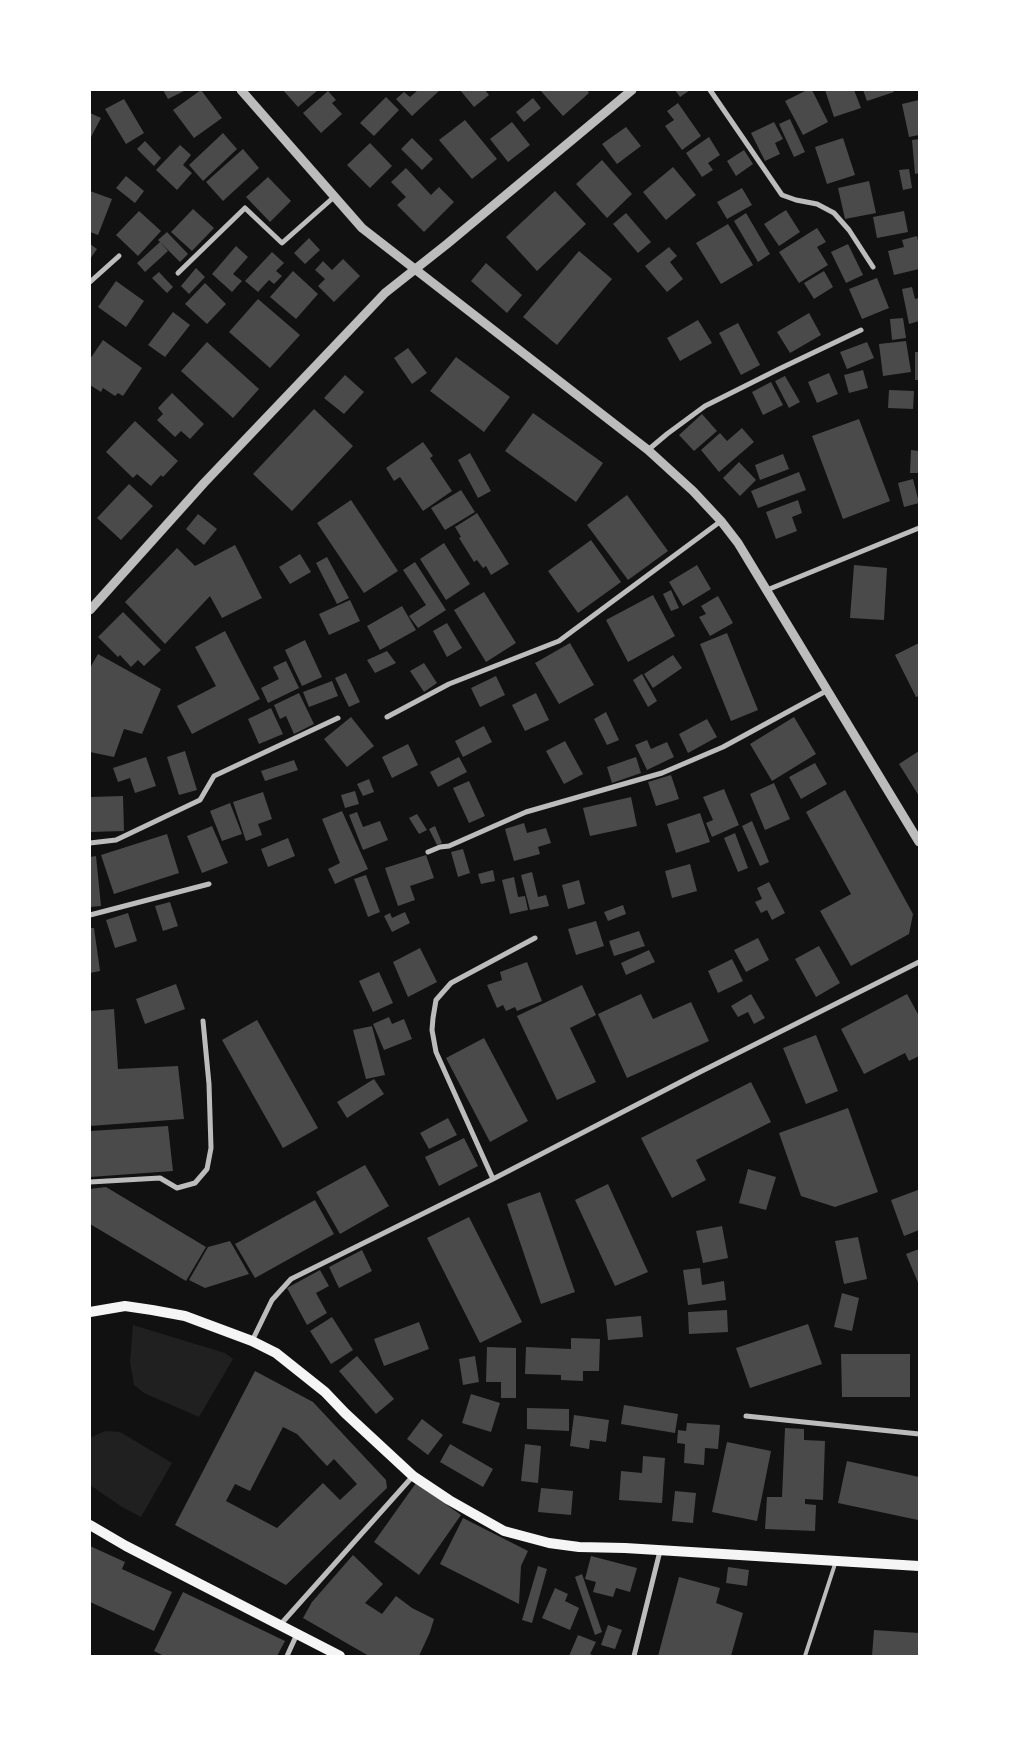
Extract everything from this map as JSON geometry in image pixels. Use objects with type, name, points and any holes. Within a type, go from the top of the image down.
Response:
[{"type":"main road","points":[[90,1312],[125,1306],[185,1316],[252,1340],[276,1354],[325,1392],[344,1413],[413,1476],[448,1500],[504,1531],[549,1544],[579,1547],[660,1550],[919,1566]]},
{"type":"main road","points":[[90,1524],[126,1546],[340,1656]]},
{"type":"street","points":[[241,90],[362,228],[648,450],[693,491],[721,521],[738,543],[767,590],[919,842]]},
{"type":"street","points":[[91,607],[204,484],[385,293],[447,244],[632,90]]},
{"type":"street","points":[[710,90],[782,195],[817,204],[834,213],[850,230],[873,267]]},
{"type":"street","points":[[178,273],[245,208],[282,243],[334,197]]},
{"type":"street","points":[[90,282],[119,256]]},
{"type":"street","points":[[648,450],[705,406],[861,330]]},
{"type":"street","points":[[387,717],[449,684],[559,642],[721,521]]},
{"type":"street","points":[[767,590],[919,528]]},
{"type":"street","points":[[428,852],[440,847],[449,846],[526,812],[662,773],[723,747],[828,690]]},
{"type":"street","points":[[90,842],[116,840],[200,800],[214,776],[338,718]]},
{"type":"street","points":[[90,915],[209,884]]},
{"type":"street","points":[[493,1179],[436,1052],[432,1018],[436,1000],[451,984],[535,938]]},
{"type":"street","points":[[252,1340],[272,1300],[290,1279],[493,1179],[919,962]]},
{"type":"street","points":[[90,1182],[160,1178],[177,1188],[195,1183],[207,1169],[210,1148],[209,1084],[202,1021]]},
{"type":"street","points":[[746,1416],[919,1434]]},
{"type":"street","points":[[280,1625],[413,1476]]},
{"type":"street","points":[[634,1656],[660,1550]]},
{"type":"street","points":[[287,1656],[297,1634]]},
{"type":"lane","points":[[806,1656],[836,1561]]},
{"type":"shaded area","points":[[133,1325],[225,1353],[233,1359],[199,1417],[144,1393],[134,1385],[130,1362]]},
{"type":"shaded area","points":[[105,1431],[120,1432],[172,1463],[141,1517],[122,1507],[90,1485],[90,1438]]},
{"type":"building","points":[[163,90],[186,90],[168,99]]},
{"type":"building","points":[[201,90],[222,118],[194,138],[173,110]]},
{"type":"building","points":[[283,90],[318,90],[298,107]]},
{"type":"building","points":[[418,90],[440,90],[412,116],[396,99],[404,92],[410,97]]},
{"type":"building","points":[[460,90],[485,90],[489,95],[474,107]]},
{"type":"building","points":[[540,90],[587,90],[589,93],[563,116]]},
{"type":"building","points":[[675,90],[690,90],[680,97]]},
{"type":"building","points":[[807,90],[812,90],[828,122],[803,135],[785,101]]},
{"type":"building","points":[[825,90],[854,90],[861,108],[834,117]]},
{"type":"building","points":[[863,90],[893,90],[894,92],[867,101]]},
{"type":"building","points":[[328,91],[336,100],[332,103],[342,114],[321,133],[303,113]]},
{"type":"building","points":[[386,97],[399,110],[374,136],[360,123]]},
{"type":"building","points":[[533,98],[541,108],[524,122],[516,112]]},
{"type":"building","points":[[124,99],[144,133],[126,144],[105,109]]},
{"type":"building","points":[[919,100],[919,135],[909,137],[902,104]]},
{"type":"building","points":[[678,103],[701,136],[682,150],[665,126],[674,120],[667,111]]},
{"type":"building","points":[[90,113],[101,118],[91,137],[90,137]]},
{"type":"building","points":[[790,119],[805,152],[794,157],[779,124]]},
{"type":"building","points":[[465,120],[497,159],[472,179],[439,140]]},
{"type":"building","points":[[512,122],[530,145],[508,162],[490,139]]},
{"type":"building","points":[[774,122],[783,139],[775,143],[780,154],[765,161],[751,133]]},
{"type":"building","points":[[626,127],[641,146],[617,164],[602,144]]},
{"type":"building","points":[[223,133],[237,149],[203,181],[189,165]]},
{"type":"building","points":[[709,137],[720,155],[708,163],[713,170],[702,177],[686,153]]},
{"type":"building","points":[[412,138],[433,159],[422,170],[401,149]]},
{"type":"building","points":[[843,138],[855,175],[827,184],[815,147]]},
{"type":"building","points":[[919,139],[919,173],[915,174],[912,140]]},
{"type":"building","points":[[145,141],[161,158],[154,166],[137,149]]},
{"type":"building","points":[[370,143],[392,166],[370,188],[347,165]]},
{"type":"building","points":[[180,145],[191,155],[183,165],[192,173],[177,190],[156,170]]},
{"type":"building","points":[[243,149],[259,168],[223,201],[206,182]]},
{"type":"building","points":[[744,150],[753,164],[736,176],[727,161]]},
{"type":"building","points":[[602,160],[632,194],[607,218],[576,184]]},
{"type":"building","points":[[673,167],[696,195],[666,220],[643,192]]},
{"type":"building","points":[[406,168],[431,195],[439,187],[454,202],[424,232],[397,205],[406,197],[391,182]]},
{"type":"building","points":[[909,169],[912,188],[903,190],[899,170]]},
{"type":"building","points":[[126,176],[144,191],[135,203],[116,188]]},
{"type":"building","points":[[268,177],[291,201],[270,222],[246,197]]},
{"type":"building","points":[[869,181],[876,213],[845,219],[838,188]]},
{"type":"building","points":[[742,188],[752,205],[727,219],[717,202]]},
{"type":"building","points":[[90,191],[112,199],[98,235],[90,232]]},
{"type":"building","points":[[555,191],[586,224],[537,271],[506,237]]},
{"type":"building","points":[[193,209],[214,228],[192,251],[171,232]]},
{"type":"building","points":[[786,210],[800,232],[779,246],[764,224]]},
{"type":"building","points":[[139,211],[161,231],[138,256],[116,235]]},
{"type":"building","points":[[904,211],[908,232],[877,238],[873,217]]},
{"type":"building","points":[[626,213],[651,242],[638,253],[613,224]]},
{"type":"building","points":[[746,213],[770,254],[758,262],[734,221]]},
{"type":"building","points":[[728,224],[753,265],[721,284],[696,243]]},
{"type":"building","points":[[817,228],[826,242],[817,247],[828,265],[799,283],[779,252]]},
{"type":"building","points":[[167,232],[188,254],[180,262],[158,240]]},
{"type":"building","points":[[917,236],[919,269],[894,275],[888,251],[904,247],[902,240]]},
{"type":"building","points":[[309,238],[320,250],[305,264],[294,253]]},
{"type":"building","points":[[160,242],[168,251],[145,272],[137,263]]},
{"type":"building","points":[[90,244],[97,249],[90,259]]},
{"type":"building","points":[[848,244],[863,275],[846,283],[831,252]]},
{"type":"building","points":[[236,246],[248,257],[233,274],[242,281],[232,292],[212,274]]},
{"type":"building","points":[[669,247],[677,256],[670,262],[683,279],[667,292],[645,266]]},
{"type":"building","points":[[579,251],[612,279],[557,345],[523,317]]},
{"type":"building","points":[[272,252],[284,263],[276,271],[282,276],[274,284],[269,280],[258,292],[245,281]]},
{"type":"building","points":[[343,259],[360,276],[334,302],[318,286],[325,279],[315,270],[323,261],[332,270]]},
{"type":"building","points":[[486,263],[522,295],[507,313],[471,281]]},
{"type":"building","points":[[196,268],[205,277],[189,294],[181,286]]},
{"type":"building","points":[[293,271],[318,294],[296,319],[270,297]]},
{"type":"building","points":[[824,271],[833,287],[814,299],[804,283]]},
{"type":"building","points":[[159,272],[173,287],[167,293],[152,278]]},
{"type":"building","points":[[877,278],[889,308],[862,319],[849,289]]},
{"type":"building","points":[[116,281],[144,301],[126,327],[98,307]]},
{"type":"building","points":[[205,283],[226,304],[207,324],[185,304]]},
{"type":"building","points":[[912,287],[915,299],[919,298],[919,321],[909,324],[902,289]]},
{"type":"building","points":[[258,299],[300,335],[270,368],[229,332]]},
{"type":"building","points":[[173,312],[190,325],[165,357],[148,345]]},
{"type":"building","points":[[809,313],[821,335],[790,353],[777,332]]},
{"type":"building","points":[[903,318],[906,338],[892,340],[890,319]]},
{"type":"building","points":[[698,320],[712,343],[680,361],[667,338]]},
{"type":"building","points":[[738,323],[760,365],[741,375],[719,333]]},
{"type":"building","points":[[103,340],[142,368],[123,396],[118,393],[115,396],[103,388],[101,392],[90,385],[90,359]]},
{"type":"building","points":[[906,341],[911,372],[883,376],[879,344]]},
{"type":"building","points":[[207,342],[259,389],[233,418],[181,371]]},
{"type":"building","points":[[867,342],[874,358],[847,369],[840,352]]},
{"type":"building","points":[[408,348],[427,373],[412,384],[394,358]]},
{"type":"building","points":[[915,352],[919,352],[919,380],[915,380]]},
{"type":"building","points":[[456,357],[510,397],[484,432],[430,391]]},
{"type":"building","points":[[863,370],[868,388],[849,393],[844,375]]},
{"type":"building","points":[[829,373],[838,394],[817,403],[808,382]]},
{"type":"building","points":[[345,375],[364,392],[344,414],[324,398]]},
{"type":"building","points":[[785,376],[800,402],[789,408],[775,381]]},
{"type":"building","points":[[771,382],[783,405],[763,415],[752,392]]},
{"type":"building","points":[[889,390],[914,391],[913,409],[888,408]]},
{"type":"building","points":[[172,393],[204,424],[190,439],[181,431],[175,437],[157,420],[163,414],[158,408]]},
{"type":"building","points":[[314,409],[353,446],[292,511],[253,474]]},
{"type":"building","points":[[533,413],[603,463],[576,502],[505,451]]},
{"type":"building","points":[[702,414],[717,431],[694,451],[679,435]]},
{"type":"building","points":[[859,419],[890,501],[843,519],[812,436]]},
{"type":"building","points":[[135,421],[178,461],[163,477],[161,475],[151,486],[137,474],[133,478],[106,452]]},
{"type":"building","points":[[742,428],[754,442],[719,472],[701,450],[720,433],[727,441]]},
{"type":"building","points":[[423,442],[433,456],[430,458],[452,491],[423,511],[400,477],[394,481],[386,468]]},
{"type":"building","points":[[911,450],[919,451],[919,473],[910,473]]},
{"type":"building","points":[[470,453],[491,491],[478,498],[458,460]]},
{"type":"building","points":[[783,454],[789,469],[760,480],[755,465]]},
{"type":"building","points":[[739,462],[756,480],[740,496],[723,478]]},
{"type":"building","points":[[799,472],[806,490],[758,508],[751,491]]},
{"type":"building","points":[[913,479],[919,503],[904,507],[898,483]]},
{"type":"building","points":[[129,484],[153,506],[121,540],[97,518]]},
{"type":"building","points":[[461,490],[475,512],[445,530],[431,508]]},
{"type":"building","points":[[627,495],[668,551],[628,580],[587,525]]},
{"type":"building","points":[[351,500],[398,571],[364,593],[317,523]]},
{"type":"building","points":[[798,500],[802,513],[792,517],[797,531],[776,539],[766,512]]},
{"type":"building","points":[[477,513],[509,564],[491,575],[486,566],[483,568],[477,560],[474,562],[459,538],[461,537],[455,527]]},
{"type":"building","points":[[198,514],[217,529],[204,545],[186,529]]},
{"type":"building","points":[[591,540],[621,582],[578,613],[548,571]]},
{"type":"building","points":[[444,543],[470,584],[446,600],[420,559]]},
{"type":"building","points":[[235,545],[262,598],[222,618],[210,596],[165,644],[125,602],[177,548],[195,566]]},
{"type":"building","points":[[300,554],[311,572],[290,584],[279,567]]},
{"type":"building","points":[[327,557],[349,598],[337,604],[316,563]]},
{"type":"building","points":[[415,562],[446,610],[418,628],[409,616],[426,605],[403,570]]},
{"type":"building","points":[[697,565],[711,589],[683,606],[669,582]]},
{"type":"building","points":[[854,565],[887,568],[884,620],[850,618]]},
{"type":"building","points":[[671,590],[679,608],[671,611],[663,594]]},
{"type":"building","points":[[484,592],[516,643],[486,662],[454,610]]},
{"type":"building","points":[[653,595],[675,636],[628,662],[606,620]]},
{"type":"building","points":[[718,596],[733,623],[710,636],[699,617],[706,614],[701,606]]},
{"type":"building","points":[[350,600],[360,621],[329,635],[319,614]]},
{"type":"building","points":[[402,606],[416,630],[380,650],[367,626]]},
{"type":"building","points":[[123,612],[161,650],[144,666],[138,660],[131,667],[98,637]]},
{"type":"building","points":[[447,623],[462,648],[447,657],[433,631]]},
{"type":"building","points":[[225,631],[260,699],[192,734],[177,706],[216,686],[195,647]]},
{"type":"building","points":[[727,633],[758,710],[731,721],[700,644]]},
{"type":"building","points":[[305,640],[322,677],[302,686],[285,650]]},
{"type":"building","points":[[570,643],[594,685],[559,704],[535,663]]},
{"type":"building","points":[[919,643],[919,696],[916,697],[895,655]]},
{"type":"building","points":[[387,651],[396,663],[375,673],[367,660]]},
{"type":"building","points":[[98,654],[161,689],[142,734],[124,729],[114,757],[90,752],[90,668]]},
{"type":"building","points":[[673,655],[682,668],[653,688],[644,674]]},
{"type":"building","points":[[286,661],[299,688],[268,703],[261,688],[279,679],[273,667]]},
{"type":"building","points":[[424,663],[437,683],[424,692],[410,671]]},
{"type":"building","points":[[346,673],[360,702],[349,707],[335,678]]},
{"type":"building","points":[[642,674],[657,701],[648,707],[633,680]]},
{"type":"building","points":[[496,676],[505,695],[480,707],[471,688]]},
{"type":"building","points":[[332,681],[338,696],[309,707],[303,692]]},
{"type":"building","points":[[299,693],[314,724],[294,734],[286,716],[280,719],[274,705]]},
{"type":"building","points":[[536,693],[549,720],[525,731],[512,705]]},
{"type":"building","points":[[271,708],[283,734],[259,744],[248,719]]},
{"type":"building","points":[[606,712],[619,740],[607,745],[594,719]]},
{"type":"building","points":[[351,717],[374,746],[347,767],[324,739]]},
{"type":"building","points":[[794,717],[816,754],[772,781],[750,744]]},
{"type":"building","points":[[707,719],[717,737],[688,753],[679,734]]},
{"type":"building","points":[[484,726],[492,742],[463,757],[455,741]]},
{"type":"building","points":[[647,740],[651,749],[667,742],[674,757],[647,770],[635,745]]},
{"type":"building","points":[[565,741],[583,774],[564,784],[546,751]]},
{"type":"building","points":[[408,744],[418,765],[392,778],[382,757]]},
{"type":"building","points":[[185,751],[197,790],[179,795],[167,757]]},
{"type":"building","points":[[919,751],[919,796],[899,764]]},
{"type":"building","points":[[146,757],[156,786],[135,793],[130,778],[118,782],[113,768]]},
{"type":"building","points":[[459,757],[467,772],[438,787],[430,772]]},
{"type":"building","points":[[636,757],[641,773],[612,783],[607,767]]},
{"type":"building","points":[[294,760],[298,770],[265,781],[261,771]]},
{"type":"building","points":[[815,763],[827,784],[801,799],[789,777]]},
{"type":"building","points":[[671,775],[679,799],[656,806],[648,782]]},
{"type":"building","points":[[369,779],[374,792],[363,796],[357,784]]},
{"type":"building","points":[[469,781],[485,816],[469,823],[453,788]]},
{"type":"building","points":[[774,783],[790,819],[765,830],[750,794]]},
{"type":"building","points":[[724,789],[739,825],[712,837],[706,823],[713,820],[703,797]]},
{"type":"building","points":[[845,790],[913,914],[909,934],[851,966],[820,911],[851,894],[806,812]]},
{"type":"building","points":[[355,791],[359,804],[345,808],[341,795]]},
{"type":"building","points":[[263,792],[272,819],[258,824],[262,835],[246,841],[233,802]]},
{"type":"building","points":[[123,796],[124,831],[90,832],[90,797]]},
{"type":"building","points":[[631,797],[637,826],[590,836],[583,808]]},
{"type":"building","points":[[230,803],[242,834],[222,841],[210,811]]},
{"type":"building","points":[[342,811],[368,869],[335,884],[328,869],[340,863],[322,819]]},
{"type":"building","points":[[357,812],[363,827],[380,821],[388,840],[363,850],[349,815]]},
{"type":"building","points":[[700,813],[710,842],[676,853],[667,824]]},
{"type":"building","points":[[417,814],[427,830],[419,834],[409,818]]},
{"type":"building","points":[[752,821],[769,862],[760,866],[742,826]]},
{"type":"building","points":[[524,823],[527,833],[546,828],[551,843],[538,847],[540,854],[514,861],[505,829]]},
{"type":"building","points":[[212,826],[228,863],[202,873],[187,836]]},
{"type":"building","points":[[435,826],[442,843],[437,845],[429,829]]},
{"type":"building","points":[[735,833],[748,868],[738,872],[724,838]]},
{"type":"building","points":[[167,834],[179,873],[114,894],[101,855]]},
{"type":"building","points":[[288,838],[295,856],[268,867],[261,849]]},
{"type":"building","points":[[463,849],[470,873],[458,877],[451,852]]},
{"type":"building","points":[[426,855],[434,878],[410,886],[415,900],[398,906],[385,868]]},
{"type":"building","points":[[96,856],[101,906],[90,907],[90,857]]},
{"type":"building","points":[[690,864],[697,891],[672,898],[665,871]]},
{"type":"building","points":[[493,870],[495,881],[481,884],[478,874]]},
{"type":"building","points":[[532,872],[538,897],[546,895],[549,906],[530,910],[521,875]]},
{"type":"building","points":[[366,875],[380,912],[368,917],[354,879]]},
{"type":"building","points":[[514,877],[518,897],[525,896],[528,910],[510,914],[502,880]]},
{"type":"building","points":[[579,880],[585,904],[568,909],[562,885]]},
{"type":"building","points":[[769,882],[785,913],[772,920],[767,910],[761,913],[755,902],[762,899],[757,888]]},
{"type":"building","points":[[170,902],[178,926],[163,931],[155,906]]},
{"type":"building","points":[[623,905],[626,914],[608,921],[604,912]]},
{"type":"building","points":[[405,912],[410,923],[392,932],[384,916],[390,913],[392,918]]},
{"type":"building","points":[[128,913],[137,941],[115,948],[106,920]]},
{"type":"building","points":[[596,921],[604,946],[576,955],[568,929]]},
{"type":"building","points":[[90,928],[94,928],[100,971],[90,973]]},
{"type":"building","points":[[639,931],[645,946],[614,956],[609,941]]},
{"type":"building","points":[[758,938],[769,960],[746,972],[734,950]]},
{"type":"building","points":[[819,946],[840,983],[816,997],[795,959]]},
{"type":"building","points":[[420,948],[437,982],[408,997],[393,962]]},
{"type":"building","points":[[649,950],[655,962],[626,975],[621,963]]},
{"type":"building","points":[[732,959],[743,981],[718,993],[708,971]]},
{"type":"building","points":[[527,962],[542,1001],[517,1011],[515,1007],[506,1011],[503,1005],[497,1008],[487,985],[502,980],[500,972]]},
{"type":"building","points":[[379,972],[393,1003],[373,1012],[359,981]]},
{"type":"building","points":[[176,984],[185,1009],[145,1024],[136,999]]},
{"type":"building","points":[[582,985],[596,1015],[570,1028],[596,1082],[557,1100],[517,1016]]},
{"type":"building","points":[[641,994],[653,1019],[691,1002],[709,1041],[627,1078],[598,1014]]},
{"type":"building","points":[[751,994],[765,1018],[754,1024],[748,1012],[738,1017],[731,1006]]},
{"type":"building","points":[[907,994],[919,1016],[919,1056],[909,1061],[905,1053],[864,1074],[841,1029]]},
{"type":"building","points":[[114,1009],[118,1069],[178,1066],[184,1119],[90,1126],[90,1011]]},
{"type":"building","points":[[389,1017],[392,1024],[404,1019],[412,1039],[384,1050],[373,1024]]},
{"type":"building","points":[[257,1020],[318,1128],[283,1148],[222,1040]]},
{"type":"building","points":[[372,1026],[385,1075],[366,1079],[353,1030]]},
{"type":"building","points":[[816,1035],[838,1091],[806,1104],[783,1048]]},
{"type":"building","points":[[484,1038],[528,1121],[490,1142],[446,1058]]},
{"type":"building","points":[[374,1079],[384,1094],[347,1118],[337,1102]]},
{"type":"building","points":[[751,1082],[771,1122],[696,1160],[706,1180],[672,1198],[641,1138]]},
{"type":"building","points":[[848,1108],[878,1192],[835,1207],[801,1196],[779,1133]]},
{"type":"building","points":[[448,1118],[457,1135],[429,1149],[420,1133]]},
{"type":"building","points":[[168,1126],[173,1171],[90,1177],[90,1131]]},
{"type":"building","points":[[464,1138],[478,1166],[439,1186],[425,1157]]},
{"type":"building","points":[[365,1165],[389,1206],[340,1234],[316,1192]]},
{"type":"building","points":[[748,1169],[776,1177],[766,1210],[739,1203]]},
{"type":"building","points":[[608,1184],[648,1272],[615,1286],[575,1200]]},
{"type":"building","points":[[106,1187],[206,1247],[186,1281],[90,1224],[90,1189]]},
{"type":"building","points":[[918,1190],[919,1230],[904,1236],[891,1200]]},
{"type":"building","points":[[540,1192],[575,1292],[541,1304],[507,1204]]},
{"type":"building","points":[[315,1200],[334,1234],[255,1278],[235,1244]]},
{"type":"building","points":[[469,1217],[522,1322],[480,1343],[427,1238]]},
{"type":"building","points":[[722,1226],[728,1258],[703,1263],[696,1231]]},
{"type":"building","points":[[858,1237],[867,1279],[844,1284],[835,1241]]},
{"type":"building","points":[[230,1241],[249,1274],[205,1288],[189,1280],[208,1247]]},
{"type":"building","points":[[919,1249],[919,1285],[906,1254]]},
{"type":"building","points":[[362,1250],[372,1271],[339,1288],[329,1267]]},
{"type":"building","points":[[700,1268],[702,1285],[724,1281],[726,1300],[688,1305],[683,1270]]},
{"type":"building","points":[[320,1270],[329,1286],[316,1293],[327,1313],[307,1325],[287,1288]]},
{"type":"building","points":[[842,1293],[859,1298],[852,1331],[834,1327]]},
{"type":"building","points":[[727,1310],[728,1332],[689,1334],[688,1312]]},
{"type":"building","points":[[641,1316],[643,1337],[608,1340],[606,1319]]},
{"type":"building","points":[[332,1317],[353,1350],[331,1364],[310,1331]]},
{"type":"building","points":[[419,1322],[429,1349],[384,1366],[374,1339]]},
{"type":"building","points":[[808,1324],[822,1364],[750,1388],[736,1348]]},
{"type":"building","points":[[571,1338],[600,1339],[599,1371],[583,1371],[583,1381],[561,1380],[561,1375],[525,1374],[526,1347],[571,1349]]},
{"type":"building","points":[[487,1347],[516,1348],[516,1398],[501,1398],[501,1382],[486,1382]]},
{"type":"building","points":[[841,1354],[910,1354],[910,1397],[842,1397]]},
{"type":"building","points":[[357,1356],[394,1399],[376,1414],[339,1371]]},
{"type":"building","points":[[475,1356],[479,1382],[463,1385],[459,1359]]},
{"type":"building","points":[[255,1371],[313,1402],[386,1480],[387,1488],[286,1585],[175,1525]],"holes":[[[283,1427],[297,1434],[327,1466],[334,1459],[357,1484],[340,1500],[323,1483],[277,1528],[226,1501],[235,1484],[250,1491]]]},
{"type":"building","points":[[471,1394],[500,1403],[491,1432],[462,1423]]},
{"type":"building","points":[[624,1405],[678,1414],[675,1433],[621,1424]]},
{"type":"building","points":[[527,1408],[569,1409],[569,1431],[527,1429]]},
{"type":"building","points":[[574,1415],[609,1420],[606,1442],[590,1440],[589,1449],[570,1446]]},
{"type":"building","points":[[422,1419],[443,1435],[428,1455],[407,1439]]},
{"type":"building","points":[[687,1423],[720,1425],[718,1449],[705,1448],[704,1465],[684,1463],[685,1444],[677,1443],[678,1430],[686,1431]]},
{"type":"building","points":[[785,1428],[804,1429],[804,1440],[825,1441],[823,1500],[805,1499],[805,1504],[816,1505],[815,1531],[765,1529],[767,1497],[782,1497]]},
{"type":"building","points":[[727,1442],[771,1451],[757,1521],[712,1512]]},
{"type":"building","points":[[450,1444],[493,1469],[483,1487],[440,1462]]},
{"type":"building","points":[[525,1444],[541,1446],[538,1483],[521,1481]]},
{"type":"building","points":[[643,1456],[665,1458],[662,1503],[619,1500],[621,1471],[642,1473]]},
{"type":"building","points":[[847,1461],[919,1477],[918,1520],[838,1503]]},
{"type":"building","points":[[416,1483],[461,1515],[419,1575],[374,1542]]},
{"type":"building","points":[[541,1488],[573,1491],[571,1515],[538,1512]]},
{"type":"building","points":[[675,1491],[696,1493],[693,1523],[672,1521]]},
{"type":"building","points":[[463,1518],[528,1551],[521,1566],[519,1604],[440,1564]]},
{"type":"building","points":[[90,1546],[125,1562],[122,1569],[172,1592],[154,1631],[90,1602]]},
{"type":"building","points":[[353,1555],[383,1584],[365,1603],[382,1614],[396,1596],[412,1608],[434,1619],[419,1656],[369,1656],[303,1618],[312,1602]]},
{"type":"building","points":[[591,1556],[637,1568],[630,1592],[616,1588],[613,1597],[593,1592],[596,1582],[585,1579]]},
{"type":"building","points":[[538,1566],[547,1569],[532,1623],[522,1620]]},
{"type":"building","points":[[728,1567],[749,1570],[747,1586],[726,1583]]},
{"type":"building","points":[[582,1574],[602,1632],[595,1635],[575,1577]]},
{"type":"building","points":[[679,1577],[720,1588],[716,1603],[743,1613],[731,1656],[658,1656]]},
{"type":"building","points":[[555,1588],[568,1594],[565,1601],[579,1608],[570,1630],[542,1618]]},
{"type":"building","points":[[183,1592],[285,1641],[277,1656],[164,1656],[154,1651]]},
{"type":"building","points":[[608,1625],[622,1630],[615,1649],[601,1645]]},
{"type":"building","points":[[874,1630],[919,1633],[919,1656],[872,1656]]},
{"type":"building","points":[[578,1635],[596,1642],[590,1654],[594,1656],[569,1656]]}]
